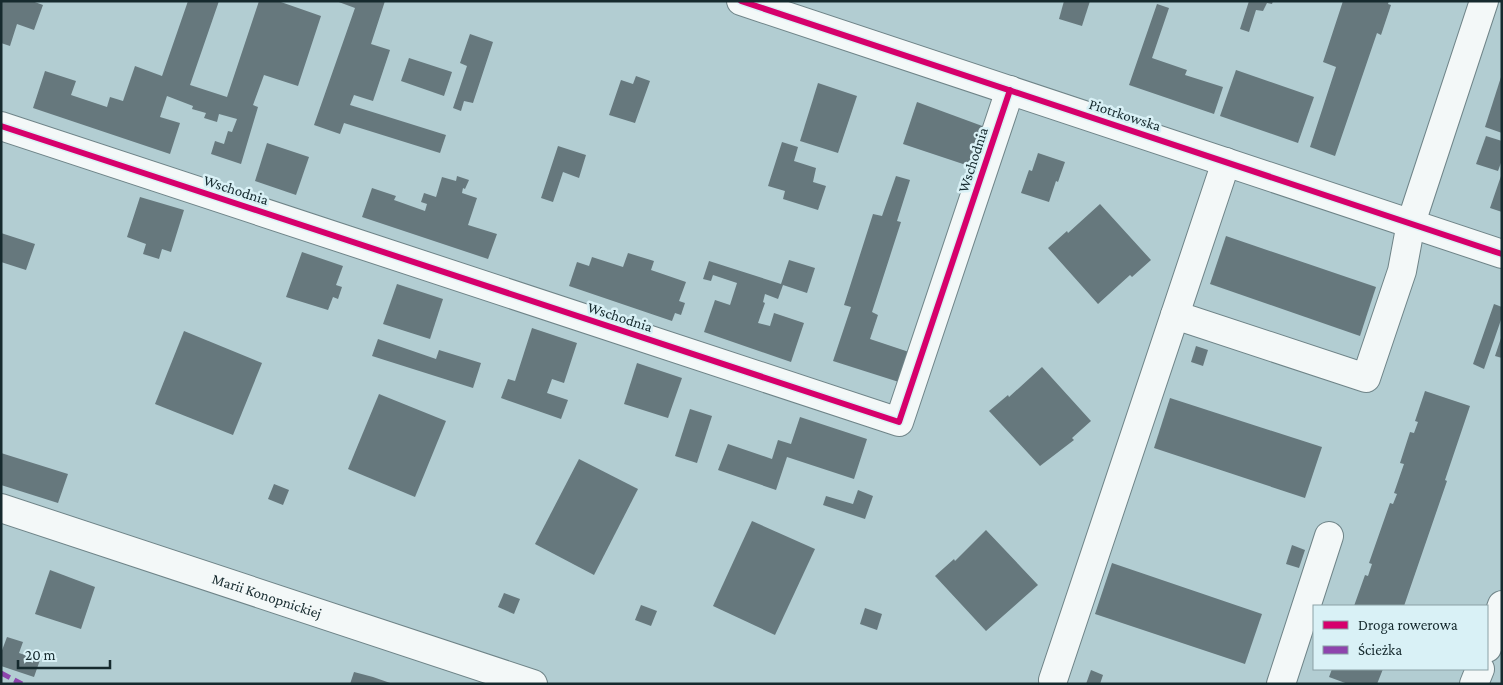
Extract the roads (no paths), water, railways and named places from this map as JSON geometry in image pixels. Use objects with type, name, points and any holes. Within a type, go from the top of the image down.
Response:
[{"type":"street","name":"Piotrkowska","points":[[741,1],[1502,254]]},
{"type":"street","points":[[1175,314],[1366,378],[1402,272],[1411,223],[1484,1]]},
{"type":"street","name":"Wschodnia","points":[[1,126],[899,422],[1010,90]]},
{"type":"street","points":[[1053,680],[1226,162]]},
{"type":"street","name":"Marii Konopnickiej","points":[[1,508],[532,684]]},
{"type":"street","points":[[1281,684],[1329,536]]},
{"type":"street","points":[[1488,645],[1502,605]]},
{"type":"street","points":[[1474,684],[1480,670]]}]
